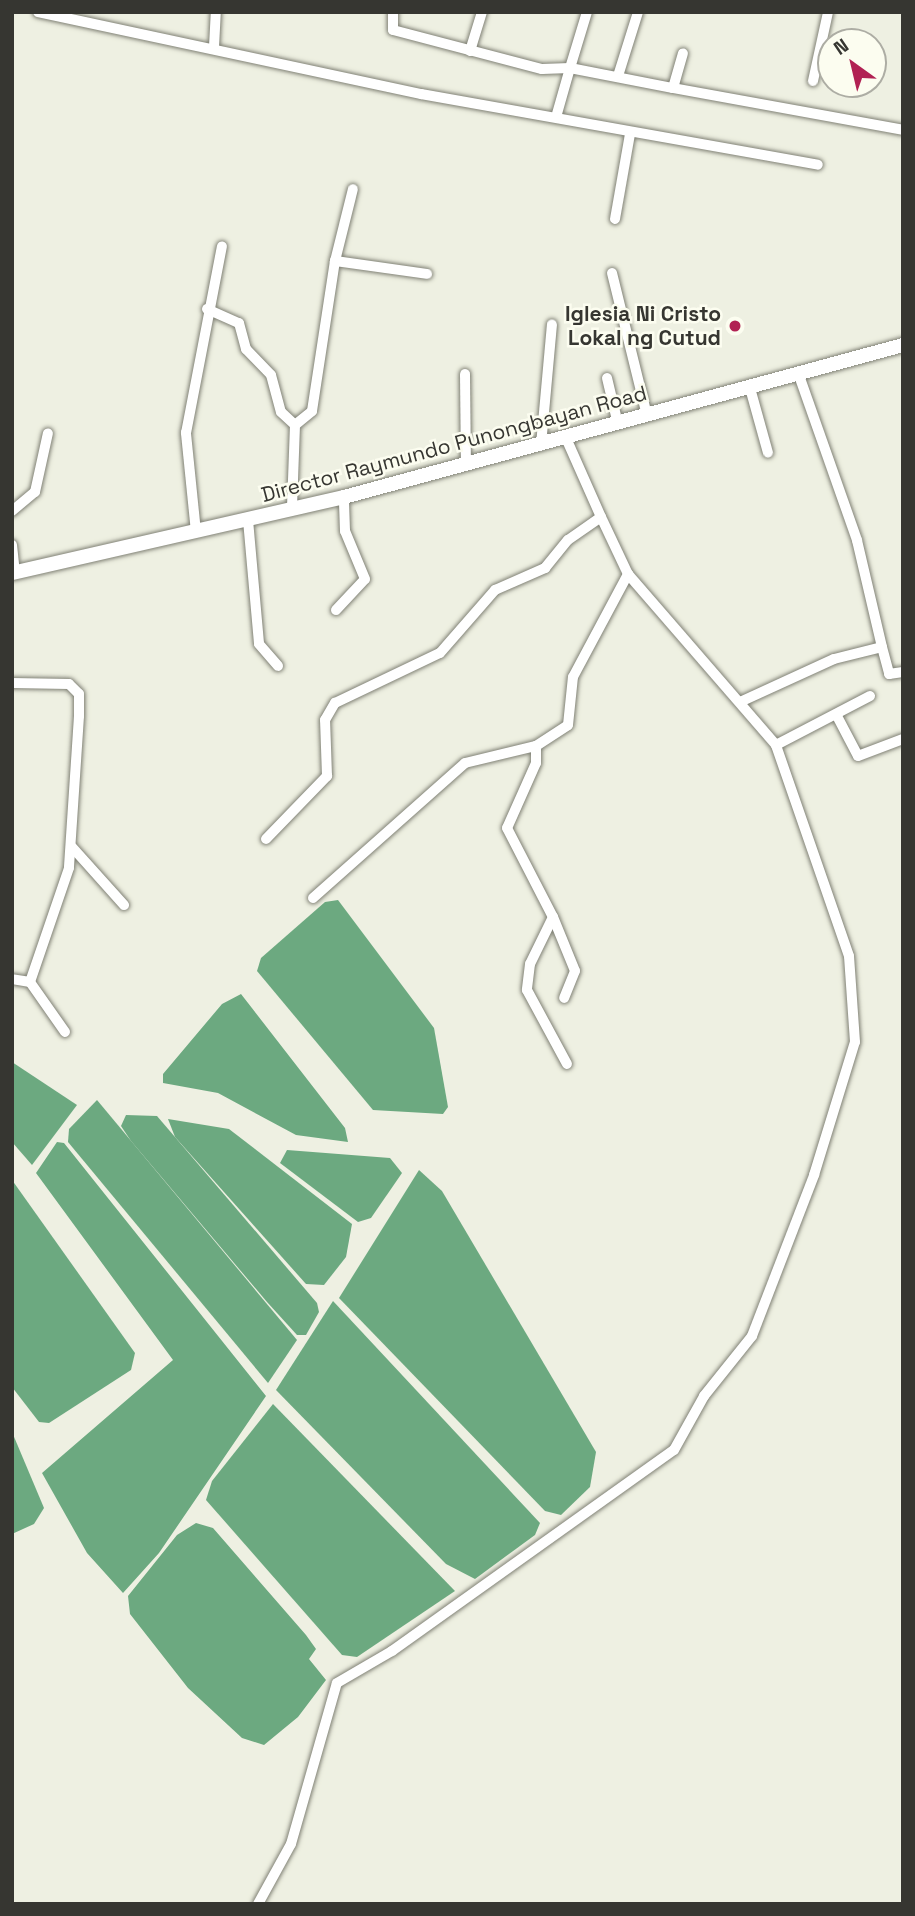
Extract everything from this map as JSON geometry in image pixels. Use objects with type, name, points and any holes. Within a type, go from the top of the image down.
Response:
[{"type":"street","points":[[37,12],[629,134],[818,165]]},
{"type":"street","points":[[214,47],[216,12]]},
{"type":"street","points":[[393,12],[393,30],[542,69],[570,68],[618,76],[903,130]]},
{"type":"street","points":[[471,51],[482,12]]},
{"type":"street","points":[[556,117],[587,12]]},
{"type":"street","points":[[618,76],[638,12]]},
{"type":"street","points":[[813,81],[828,12]]},
{"type":"street","points":[[673,88],[683,53]]},
{"type":"street","points":[[614,219],[629,134]]},
{"type":"street","points":[[292,506],[295,425],[312,411],[335,261],[353,189]]},
{"type":"street","points":[[196,532],[186,433],[207,309],[222,246]]},
{"type":"street","points":[[335,261],[427,274]]},
{"type":"street","points":[[612,273],[647,416]]},
{"type":"street","points":[[207,309],[239,323],[246,349],[271,374],[281,412],[295,425]]},
{"type":"street","points":[[541,445],[552,324]]},
{"type":"street","name":"Director Raymundo Punongbayan Road","points":[[14,573],[248,520],[292,506],[344,497],[566,439],[903,345]]},
{"type":"street","points":[[465,374],[466,464]]},
{"type":"street","points":[[799,375],[857,540],[881,647],[890,674],[903,672]]},
{"type":"street","points":[[607,378],[618,424]]},
{"type":"street","points":[[750,388],[768,453]]},
{"type":"street","points":[[12,511],[35,492],[48,433]]},
{"type":"street","points":[[258,1904],[291,1844],[337,1683],[392,1651],[674,1450],[704,1396],[752,1336],[814,1175],[855,1042],[856,1000],[835,905],[776,745],[628,574],[566,439]]},
{"type":"street","points":[[336,610],[365,579],[345,531],[344,497]]},
{"type":"street","points":[[266,839],[327,776],[325,720],[335,703],[440,653],[495,590],[545,568],[568,540],[601,517]]},
{"type":"street","points":[[248,520],[259,644],[278,666]]},
{"type":"street","points":[[12,545],[14,573]]},
{"type":"street","points":[[313,898],[465,763],[536,746],[568,725],[573,677],[628,574]]},
{"type":"street","points":[[740,702],[834,659],[881,647]]},
{"type":"street","points":[[12,683],[69,684],[79,694],[72,847],[30,982]]},
{"type":"street","points":[[776,745],[837,716],[870,696]]},
{"type":"street","points":[[837,716],[858,756],[903,740]]},
{"type":"street","points":[[536,746],[536,763],[507,828],[553,917],[575,971],[564,999]]},
{"type":"street","points":[[72,847],[124,905]]},
{"type":"street","points":[[553,917],[530,964],[527,990],[567,1063]]},
{"type":"street","points":[[12,979],[30,982],[65,1032]]},
{"type":"shaded area","points":[[338,900],[434,1028],[448,1107],[443,1114],[373,1110],[257,971],[261,958],[325,902]]},
{"type":"shaded area","points":[[241,994],[345,1128],[348,1142],[296,1135],[218,1093],[163,1083],[163,1074],[222,1004]]},
{"type":"shaded area","points":[[12,1062],[77,1105],[32,1165],[12,1142]]},
{"type":"shaded area","points":[[97,1100],[297,1340],[268,1383],[68,1142],[69,1129]]},
{"type":"shaded area","points":[[126,1115],[157,1116],[317,1303],[319,1312],[306,1335],[297,1335],[267,1302],[131,1141],[121,1126]]},
{"type":"shaded area","points":[[168,1119],[229,1129],[352,1224],[346,1257],[324,1285],[306,1284],[175,1137]]},
{"type":"shaded area","points":[[57,1142],[64,1143],[266,1396],[159,1553],[123,1593],[87,1553],[42,1473],[173,1360],[36,1173]]},
{"type":"shaded area","points":[[287,1150],[390,1158],[402,1173],[371,1218],[358,1222],[280,1163]]},
{"type":"shaded area","points":[[419,1170],[442,1191],[596,1452],[590,1487],[561,1515],[545,1511],[339,1298]]},
{"type":"shaded area","points":[[12,1180],[135,1353],[131,1370],[49,1423],[39,1422],[12,1387]]},
{"type":"shaded area","points":[[333,1301],[540,1523],[535,1535],[475,1579],[446,1564],[276,1390]]},
{"type":"shaded area","points":[[273,1404],[455,1591],[357,1657],[342,1655],[206,1500],[212,1481]]},
{"type":"shaded area","points":[[12,1432],[44,1508],[34,1524],[12,1534]]},
{"type":"shaded area","points":[[196,1523],[213,1528],[306,1635],[316,1649],[309,1659],[326,1680],[298,1717],[264,1745],[242,1738],[188,1688],[130,1614],[128,1596],[177,1535]]},
{"type":"place","name":"Iglesia Ni Cristo Lokal ng Cutud","points":[[735,326]]}]
